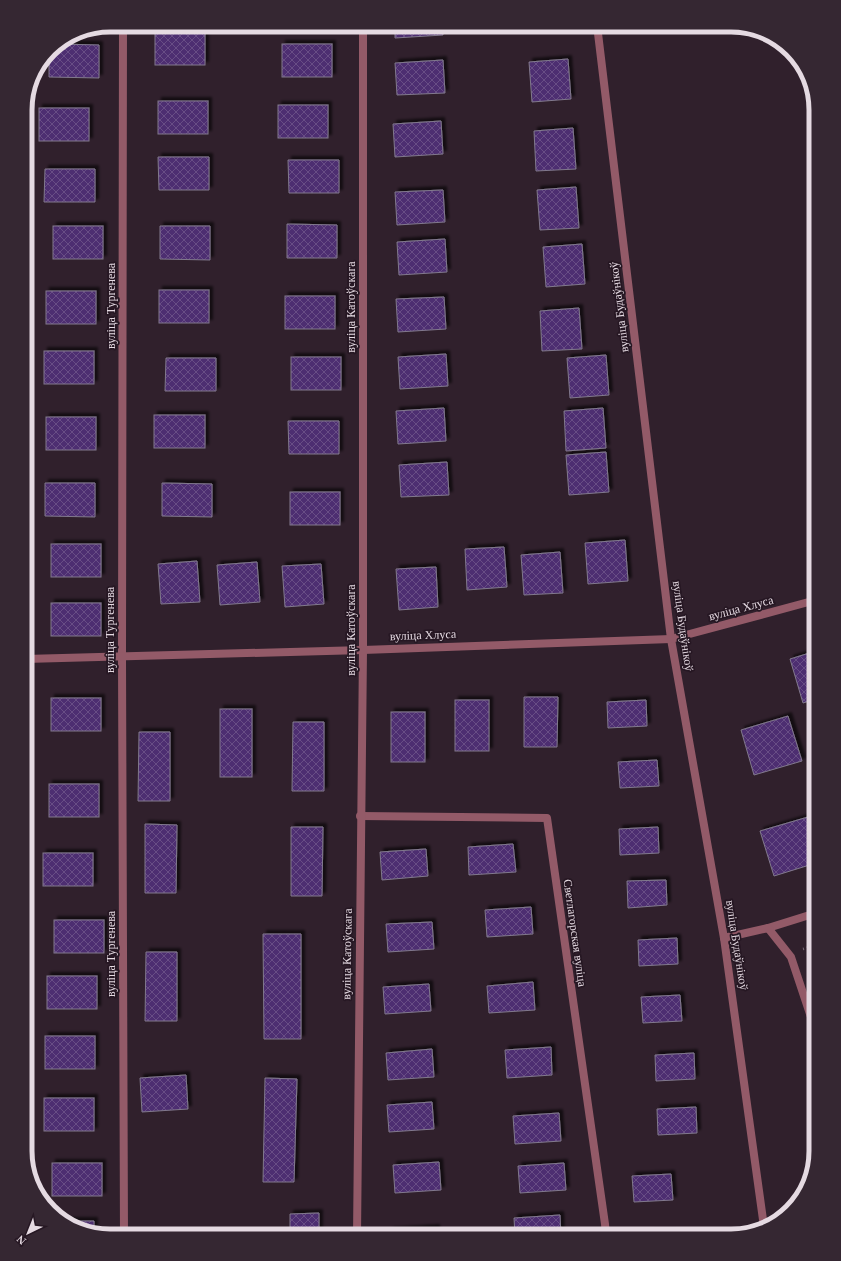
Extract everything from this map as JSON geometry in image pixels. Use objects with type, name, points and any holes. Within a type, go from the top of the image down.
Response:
[{"type":"street","name":"вуліца Тургенева","points":[[124,32],[122,657],[124,1229]]},
{"type":"street","name":"вуліца Катоўскага","points":[[356,1229],[363,650],[363,32]]},
{"type":"street","name":"вуліца Будаўнікоў","points":[[598,32],[671,639],[724,938],[763,1222]]},
{"type":"street","name":"вуліца Хлуса","points":[[32,659],[363,650],[671,639],[809,602]]},
{"type":"street","name":"Светлагорская вуліца","points":[[360,816],[546,818],[605,1229]]},
{"type":"street","points":[[724,938],[768,928],[809,915]]},
{"type":"street","points":[[768,928],[791,957],[809,1011]]},
{"type":"building","points":[[155,32],[205,32],[205,65],[155,65]]},
{"type":"building","points":[[395,32],[443,32],[443,35],[395,38]]},
{"type":"building","points":[[68,44],[99,45],[99,78],[49,77],[49,61],[58,51]]},
{"type":"building","points":[[282,44],[332,44],[332,77],[282,77]]},
{"type":"building","points":[[568,59],[571,99],[532,102],[529,62]]},
{"type":"building","points":[[443,60],[445,93],[397,95],[395,63]]},
{"type":"building","points":[[158,101],[208,101],[208,134],[158,134]]},
{"type":"building","points":[[278,105],[328,105],[328,138],[278,138]]},
{"type":"building","points":[[39,108],[89,108],[89,141],[39,141]]},
{"type":"building","points":[[441,121],[443,154],[395,157],[393,124]]},
{"type":"building","points":[[573,128],[576,169],[536,171],[534,131]]},
{"type":"building","points":[[158,157],[209,157],[209,190],[159,190]]},
{"type":"building","points":[[288,160],[339,160],[339,193],[289,193]]},
{"type":"building","points":[[45,169],[95,169],[95,202],[44,202]]},
{"type":"building","points":[[576,187],[579,228],[540,230],[537,190]]},
{"type":"building","points":[[443,190],[445,222],[397,225],[395,192]]},
{"type":"building","points":[[287,224],[337,225],[337,258],[287,258]]},
{"type":"building","points":[[53,226],[103,226],[103,259],[53,259]]},
{"type":"building","points":[[160,226],[210,226],[210,260],[160,259]]},
{"type":"building","points":[[445,239],[447,272],[399,275],[397,242]]},
{"type":"building","points":[[582,244],[585,284],[546,287],[543,247]]},
{"type":"building","points":[[159,290],[209,290],[209,323],[159,323]]},
{"type":"building","points":[[46,291],[96,291],[96,324],[46,324]]},
{"type":"building","points":[[285,296],[335,296],[335,329],[285,329]]},
{"type":"building","points":[[444,297],[446,329],[398,332],[396,299]]},
{"type":"building","points":[[579,308],[582,349],[542,351],[540,311]]},
{"type":"building","points":[[44,351],[94,351],[94,384],[44,384]]},
{"type":"building","points":[[446,354],[448,386],[400,389],[398,357]]},
{"type":"building","points":[[606,355],[609,395],[570,398],[567,358]]},
{"type":"building","points":[[291,357],[341,357],[341,390],[291,390]]},
{"type":"building","points":[[166,358],[216,358],[216,391],[165,391]]},
{"type":"building","points":[[444,408],[446,441],[398,444],[396,411]]},
{"type":"building","points":[[603,408],[606,448],[566,451],[564,411]]},
{"type":"building","points":[[154,415],[205,415],[205,448],[154,448]]},
{"type":"building","points":[[46,417],[96,417],[96,450],[46,450]]},
{"type":"building","points":[[288,421],[339,421],[339,454],[289,454]]},
{"type":"building","points":[[606,452],[609,492],[569,495],[566,455]]},
{"type":"building","points":[[447,462],[449,495],[401,497],[399,465]]},
{"type":"building","points":[[45,483],[95,483],[95,517],[45,516]]},
{"type":"building","points":[[162,483],[212,484],[212,517],[162,516]]},
{"type":"building","points":[[290,492],[340,492],[340,525],[290,525]]},
{"type":"building","points":[[625,540],[628,581],[588,584],[585,543]]},
{"type":"building","points":[[51,544],[101,544],[101,577],[51,577]]},
{"type":"building","points":[[504,547],[507,587],[467,590],[465,549]]},
{"type":"building","points":[[560,552],[563,593],[524,595],[521,555]]},
{"type":"building","points":[[197,561],[200,602],[161,604],[158,564]]},
{"type":"building","points":[[257,562],[260,602],[220,605],[217,565]]},
{"type":"building","points":[[321,564],[324,604],[285,607],[282,566]]},
{"type":"building","points":[[436,567],[438,607],[399,610],[396,569]]},
{"type":"building","points":[[51,603],[101,603],[101,636],[51,636]]},
{"type":"building","points":[[809,653],[809,701],[803,703],[790,659]]},
{"type":"building","points":[[524,697],[558,697],[557,747],[524,747]]},
{"type":"building","points":[[51,698],[101,698],[101,731],[51,731]]},
{"type":"building","points":[[455,700],[489,700],[489,751],[455,751]]},
{"type":"building","points":[[646,700],[647,726],[608,728],[607,702]]},
{"type":"building","points":[[220,709],[252,709],[252,777],[220,777]]},
{"type":"building","points":[[391,712],[425,712],[425,762],[391,762]]},
{"type":"building","points":[[788,716],[802,761],[754,775],[741,730]]},
{"type":"building","points":[[293,722],[324,722],[324,791],[292,791]]},
{"type":"building","points":[[139,732],[170,732],[170,801],[138,801]]},
{"type":"building","points":[[657,760],[659,786],[620,788],[618,762]]},
{"type":"building","points":[[49,784],[99,784],[99,817],[49,817]]},
{"type":"building","points":[[808,817],[809,865],[774,876],[760,831]]},
{"type":"building","points":[[145,824],[177,825],[176,893],[145,893]]},
{"type":"building","points":[[291,827],[323,827],[322,896],[291,896]]},
{"type":"building","points":[[658,827],[659,853],[620,855],[619,829]]},
{"type":"building","points":[[513,844],[516,872],[469,875],[468,847]]},
{"type":"building","points":[[426,849],[428,876],[382,880],[380,852]]},
{"type":"building","points":[[43,853],[93,853],[93,886],[43,886]]},
{"type":"building","points":[[666,880],[667,905],[628,908],[627,881]]},
{"type":"building","points":[[531,907],[533,934],[487,937],[485,910]]},
{"type":"building","points":[[54,920],[104,920],[104,953],[54,953]]},
{"type":"building","points":[[432,922],[434,949],[388,952],[386,924]]},
{"type":"building","points":[[263,934],[301,934],[301,1039],[264,1039]]},
{"type":"building","points":[[677,938],[678,964],[639,966],[638,940]]},
{"type":"building","points":[[146,952],[177,952],[177,1021],[145,1021]]},
{"type":"building","points":[[47,976],[97,976],[97,1009],[47,1009]]},
{"type":"building","points":[[533,982],[535,1010],[489,1013],[487,986]]},
{"type":"building","points":[[429,984],[431,1011],[385,1014],[383,987]]},
{"type":"building","points":[[680,995],[682,1021],[643,1023],[641,997]]},
{"type":"building","points":[[45,1036],[95,1036],[95,1069],[45,1069]]},
{"type":"building","points":[[551,1047],[552,1075],[507,1078],[505,1050]]},
{"type":"building","points":[[432,1049],[434,1077],[388,1080],[386,1053]]},
{"type":"building","points":[[694,1053],[695,1079],[656,1081],[655,1055]]},
{"type":"building","points":[[186,1075],[188,1109],[142,1112],[140,1078]]},
{"type":"building","points":[[265,1078],[297,1079],[294,1182],[263,1182]]},
{"type":"building","points":[[44,1098],[94,1098],[94,1131],[44,1131]]},
{"type":"building","points":[[432,1102],[434,1129],[389,1132],[387,1105]]},
{"type":"building","points":[[696,1107],[697,1133],[658,1135],[657,1109]]},
{"type":"building","points":[[559,1113],[561,1141],[515,1144],[513,1116]]},
{"type":"building","points":[[439,1162],[441,1190],[395,1193],[393,1165]]},
{"type":"building","points":[[52,1163],[102,1163],[102,1196],[52,1196]]},
{"type":"building","points":[[564,1163],[566,1190],[520,1193],[518,1166]]},
{"type":"building","points":[[671,1174],[673,1200],[634,1202],[632,1176]]},
{"type":"building","points":[[319,1213],[319,1229],[290,1229],[290,1214]]},
{"type":"building","points":[[560,1215],[561,1229],[515,1229],[514,1218]]},
{"type":"building","points":[[75,1221],[94,1221],[94,1228]]}]
